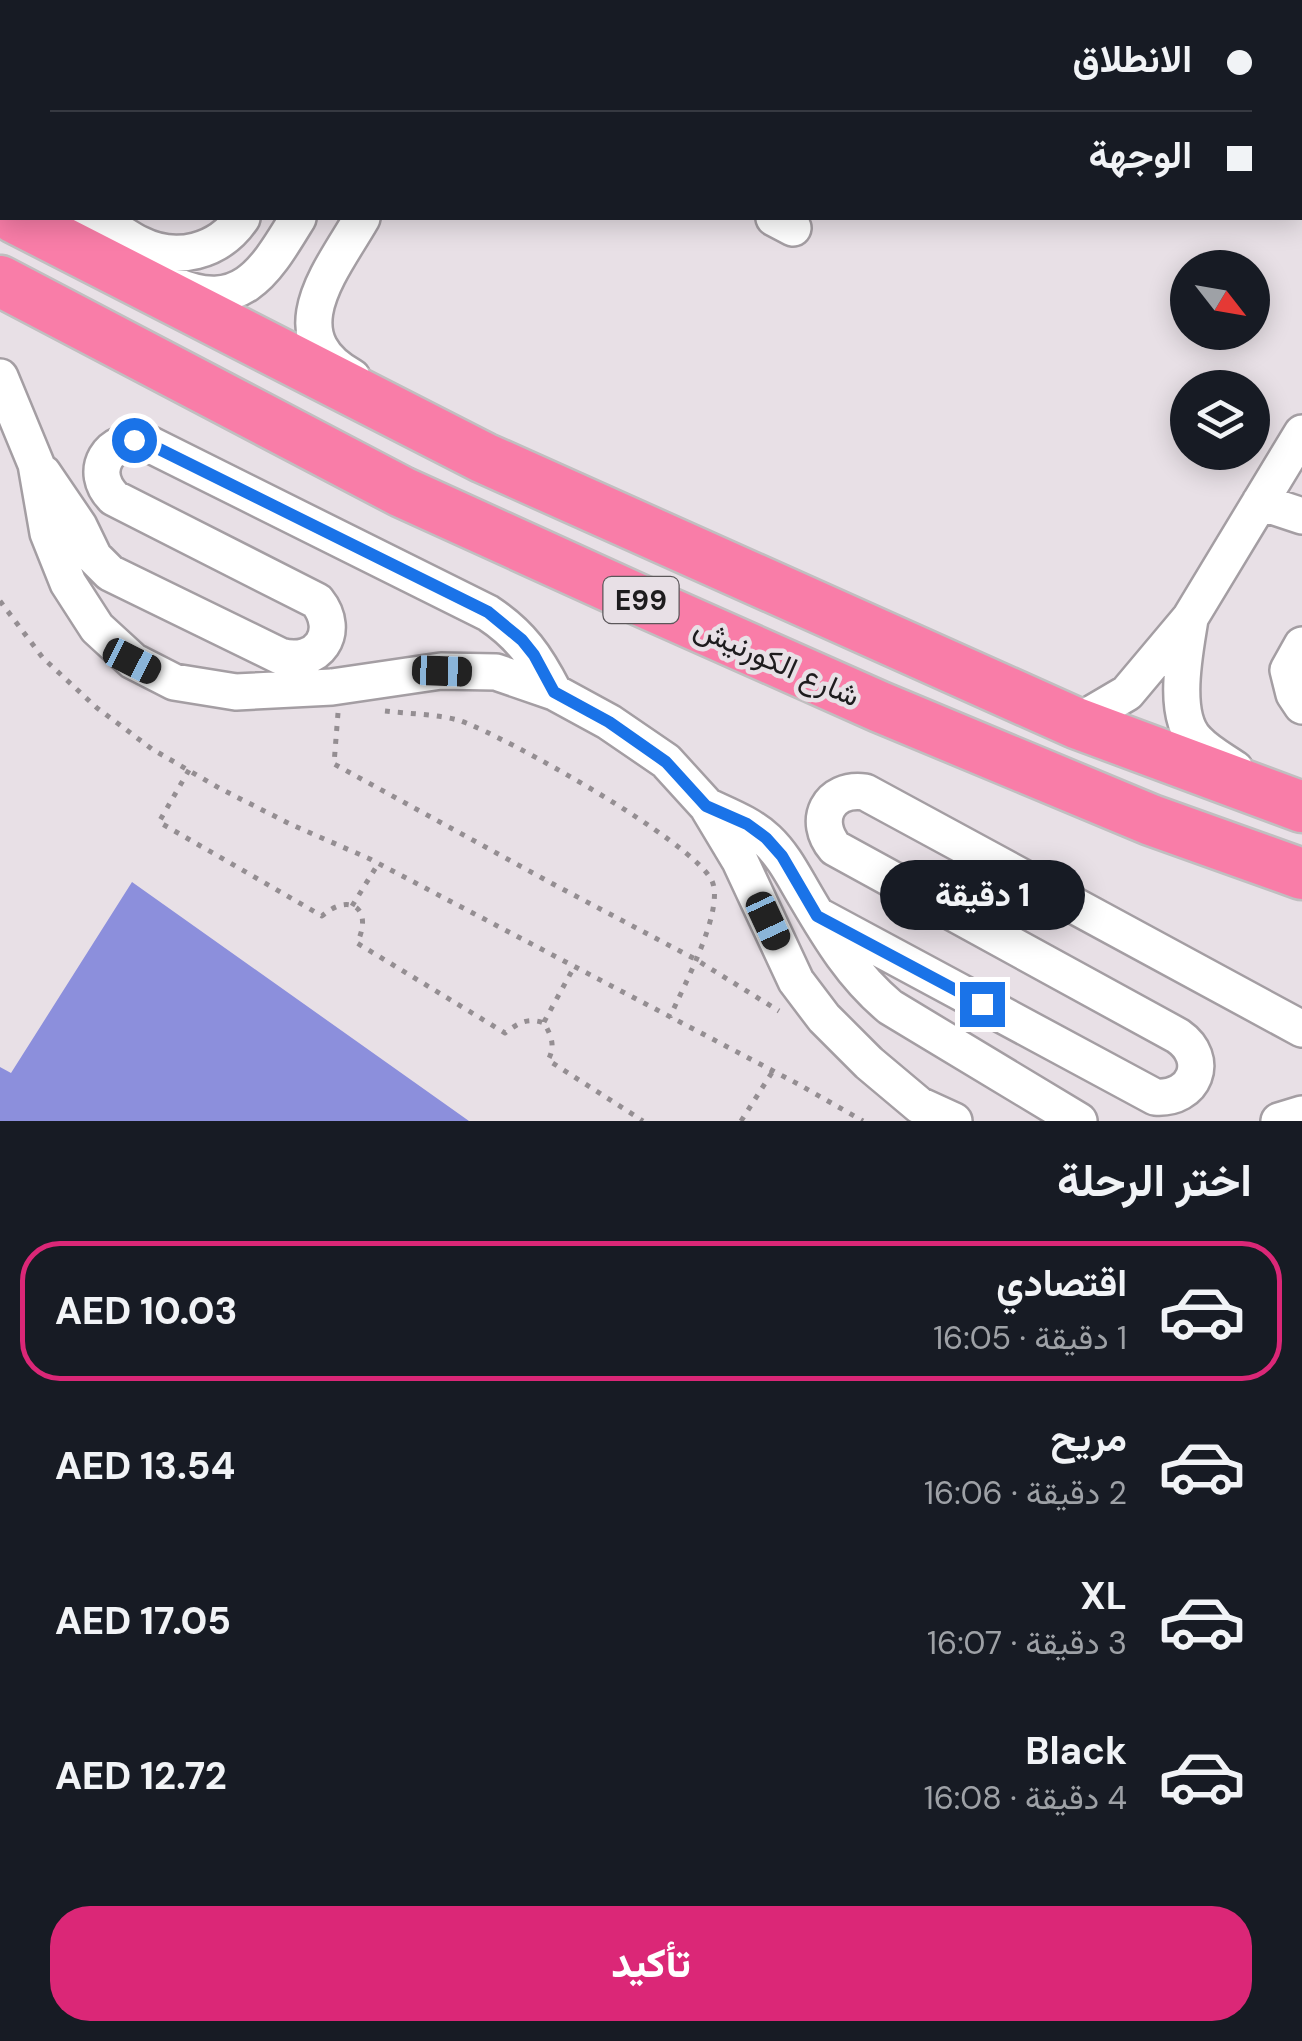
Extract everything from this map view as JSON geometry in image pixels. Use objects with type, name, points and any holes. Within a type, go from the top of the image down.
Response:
[{"type":"highway","name":"E99","points":[[19,220],[484,458],[1076,723],[1288,803]]},
{"type":"highway","name":"شارع الكورنيش","points":[[0,281],[402,492],[880,707],[1151,820],[1302,874]]},
{"type":"street","points":[[241,220],[219,242],[200,251],[158,252],[105,224],[89,227],[78,250],[109,252],[177,286],[199,294],[222,294],[245,286],[263,272],[297,220]]},
{"type":"street","points":[[361,220],[319,292],[312,319],[316,342],[344,373],[424,414],[484,458]]},
{"type":"street","points":[[0,377],[36,464],[79,526],[89,549],[110,572],[280,656],[300,658],[319,649],[328,629],[324,609],[308,595],[114,498],[107,491],[102,474],[107,455],[124,442],[145,442],[488,612],[522,640],[554,692]]},
{"type":"street","points":[[1076,723],[1127,693],[1190,618],[1302,432]]},
{"type":"street","points":[[36,464],[48,532],[68,583],[97,628],[132,661],[174,682],[341,706],[442,671],[496,672],[554,692],[609,722],[666,762],[706,806],[740,861],[796,981],[824,1018],[919,1105],[954,1121]]},
{"type":"street","points":[[1260,502],[1302,516]]},
{"type":"street","points":[[1190,618],[1182,668],[1184,715],[1194,739],[1288,803]]},
{"type":"street","points":[[1302,645],[1288,670],[1294,694],[1302,706]]},
{"type":"street","points":[[817,916],[1156,1097],[1176,1095],[1192,1081],[1196,1071],[1193,1050],[1178,1036],[835,848],[824,829],[828,807],[844,793],[865,792],[1302,1029]]},
{"type":"street","points":[[706,806],[747,824],[766,838],[782,856],[850,968],[890,1007],[1080,1121]]},
{"type":"street","points":[[1280,1121],[1302,1114]]},
{"type":"path","points":[[0,601],[43,658],[97,708],[188,770],[290,824],[378,864],[862,1121]]},
{"type":"path","points":[[341,706],[334,764],[695,959],[792,1019],[824,1018]]},
{"type":"path","points":[[383,711],[459,721],[499,739],[672,840],[701,867],[712,882],[715,904],[670,1017]]},
{"type":"path","points":[[188,770],[158,822],[322,916],[342,904],[352,906],[362,913],[364,923],[357,942],[505,1033],[518,1023],[533,1019],[544,1022],[552,1036],[548,1060],[643,1121]]},
{"type":"path","points":[[352,906],[378,864]]},
{"type":"path","points":[[544,1022],[574,968]]},
{"type":"path","points":[[741,1121],[772,1071]]},
{"type":"water","points":[[132,882],[469,1121],[0,1121],[0,1067],[11,1073]]},
{"type":"route","points":[[134,440],[145,442],[488,612],[522,640],[554,692],[609,722],[666,762],[706,806],[747,824],[766,838],[782,856],[817,916],[982,1004]]}]
